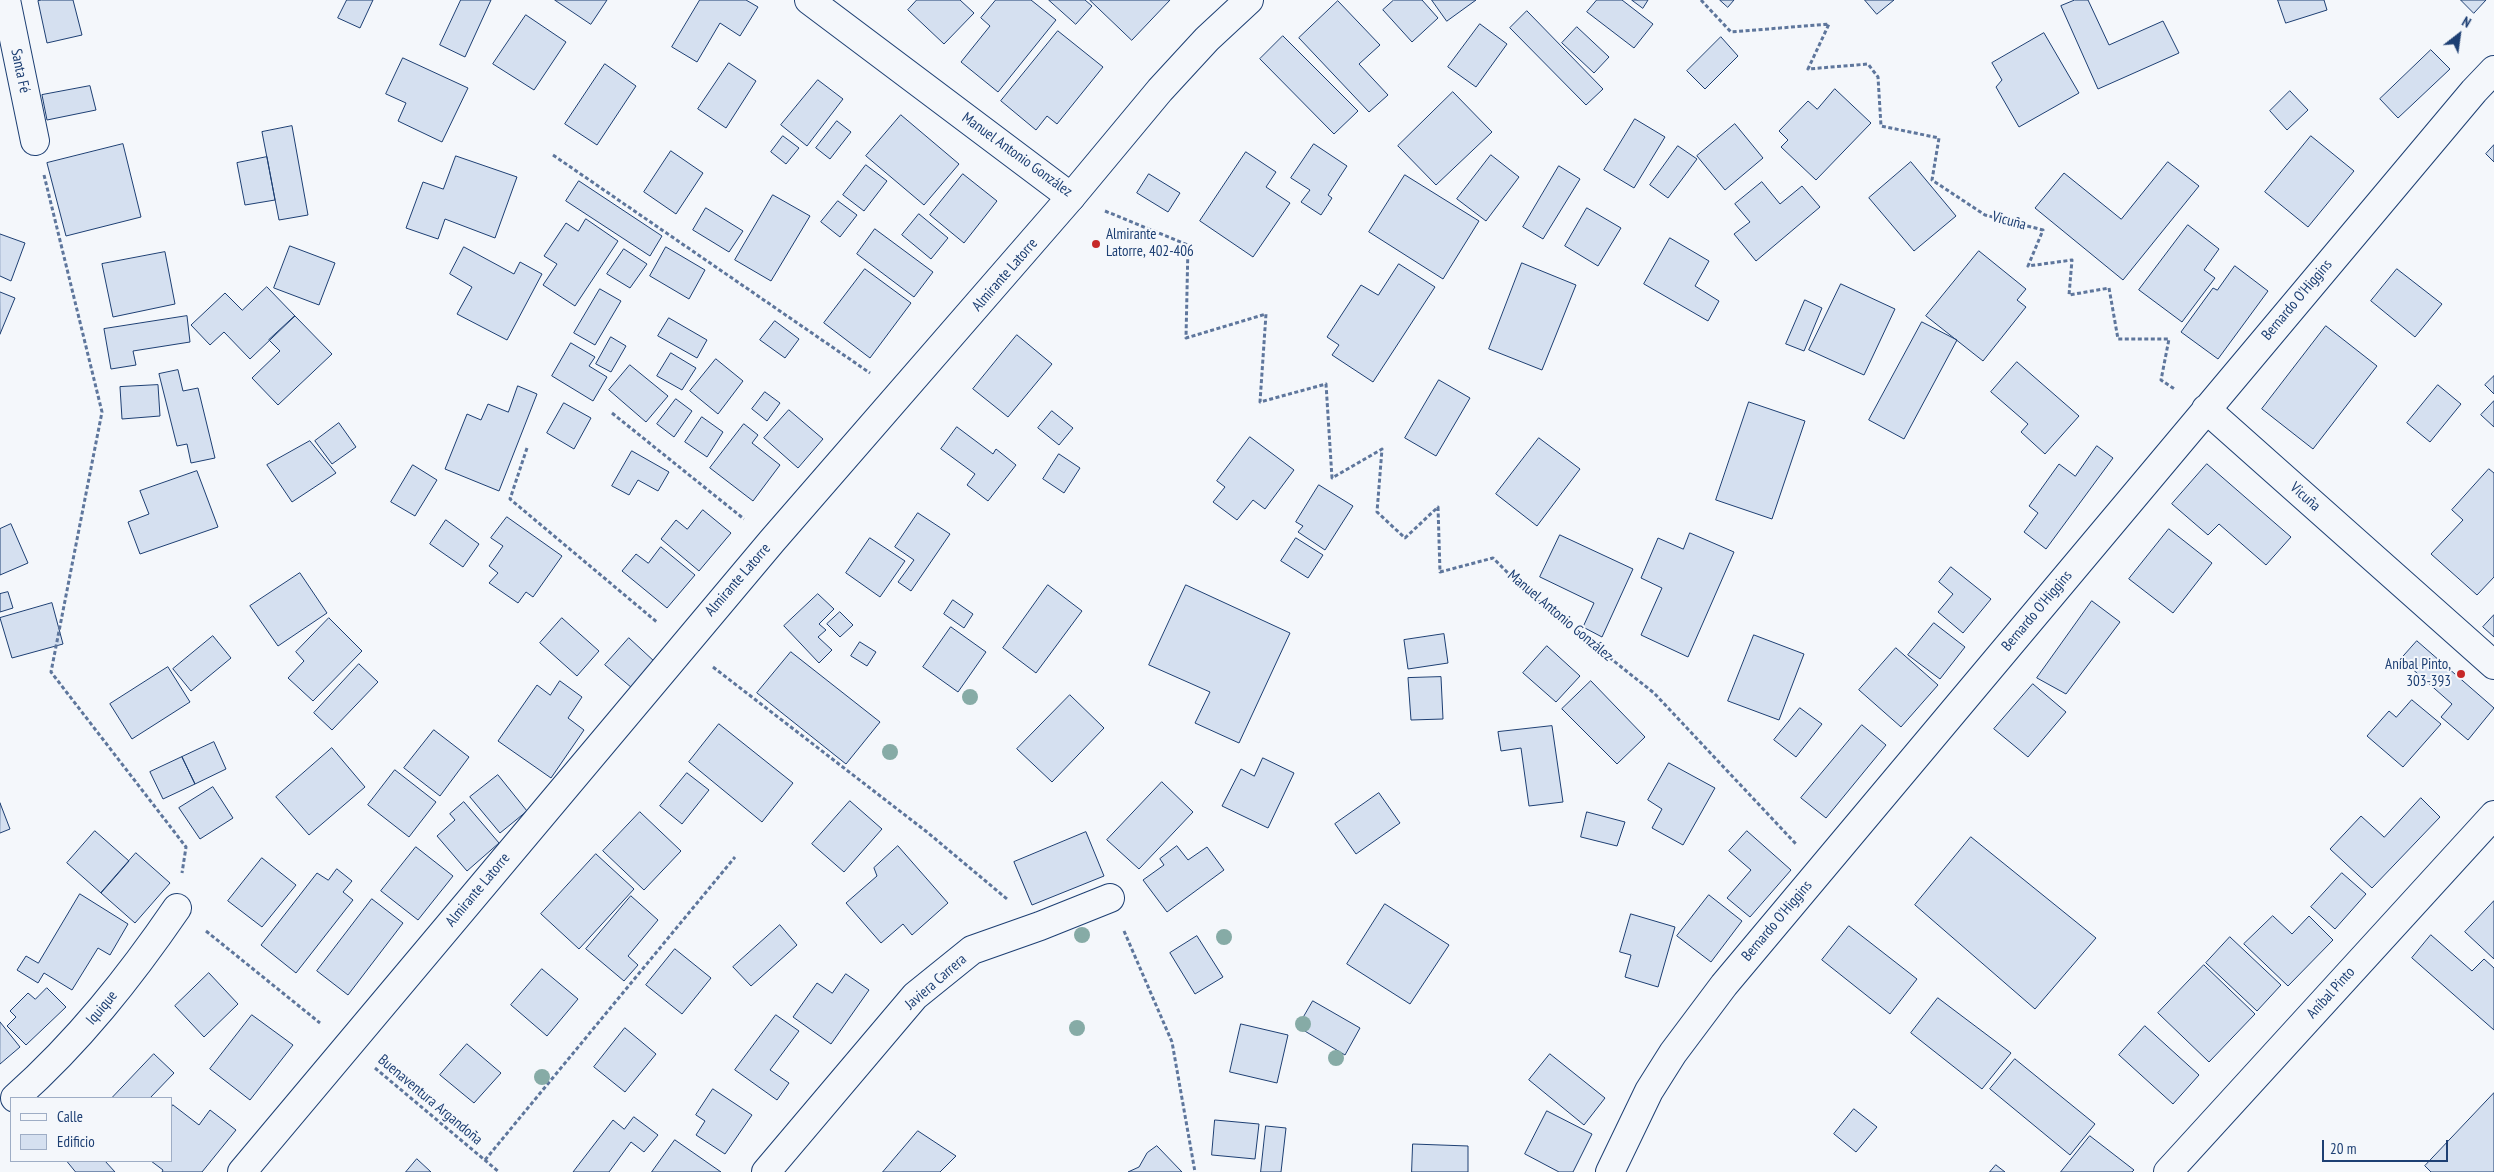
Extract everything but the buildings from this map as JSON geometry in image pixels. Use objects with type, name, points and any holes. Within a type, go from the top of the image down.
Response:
[{"type":"street","name":"Santa Fé","points":[[6,0],[35,141]]},
{"type":"street","name":"Manuel Antonio González","points":[[809,0],[1071,197]]},
{"type":"street","name":"Almirante Latorre","points":[[242,1172],[683,644],[901,395],[1160,90],[1207,39],[1249,0]]},
{"type":"street","name":"Bernardo O'Higgins","points":[[1610,1172],[1648,1091],[1673,1053],[1724,984],[2206,409],[2474,91],[2494,70]]},
{"type":"street","name":"Vicuña","points":[[2206,409],[2494,665]]},
{"type":"street","name":"Aníbal Pinto","points":[[2168,1172],[2494,815]]},
{"type":"street","name":"Javiera Carrera","points":[[766,1172],[915,996],[972,950],[1040,926],[1110,898]]},
{"type":"street","name":"Iquique","points":[[15,1097],[45,1071],[93,1020],[137,966],[177,908]]},
{"type":"street","points":[[0,1111],[10,1102]]},
{"type":"path","name":"Vicuña","points":[[1701,0],[1731,32],[1829,24],[1808,69],[1868,64],[1878,78],[1881,126],[1939,138],[1932,180],[1985,215],[2043,230],[2028,266],[2072,260],[2069,295],[2109,288],[2118,339],[2169,339],[2161,380],[2206,409]]},
{"type":"path","points":[[35,141],[74,291],[102,412],[52,672],[186,848],[177,908]]},
{"type":"path","points":[[553,155],[901,395]]},
{"type":"path","name":"Manuel Antonio González","points":[[1071,197],[1188,245],[1186,338],[1266,314],[1260,402],[1326,384],[1332,478],[1382,449],[1377,512],[1384,519],[1405,538],[1438,507],[1440,572],[1492,558],[1527,592],[1654,693],[1821,870]]},
{"type":"path","points":[[612,413],[772,541]]},
{"type":"path","points":[[527,448],[510,499],[683,644],[927,832],[1040,926]]},
{"type":"path","points":[[485,1160],[735,857]]},
{"type":"path","points":[[1110,898],[1172,1042],[1195,1172]]},
{"type":"path","name":"Buenaventura Argandoña","points":[[177,908],[347,1045],[499,1172]]},
{"type":"place","name":"Almirante Latorre, 402-406","points":[[1096,244]]},
{"type":"place","name":"Aníbal Pinto, 303-393","points":[[2461,674]]}]
